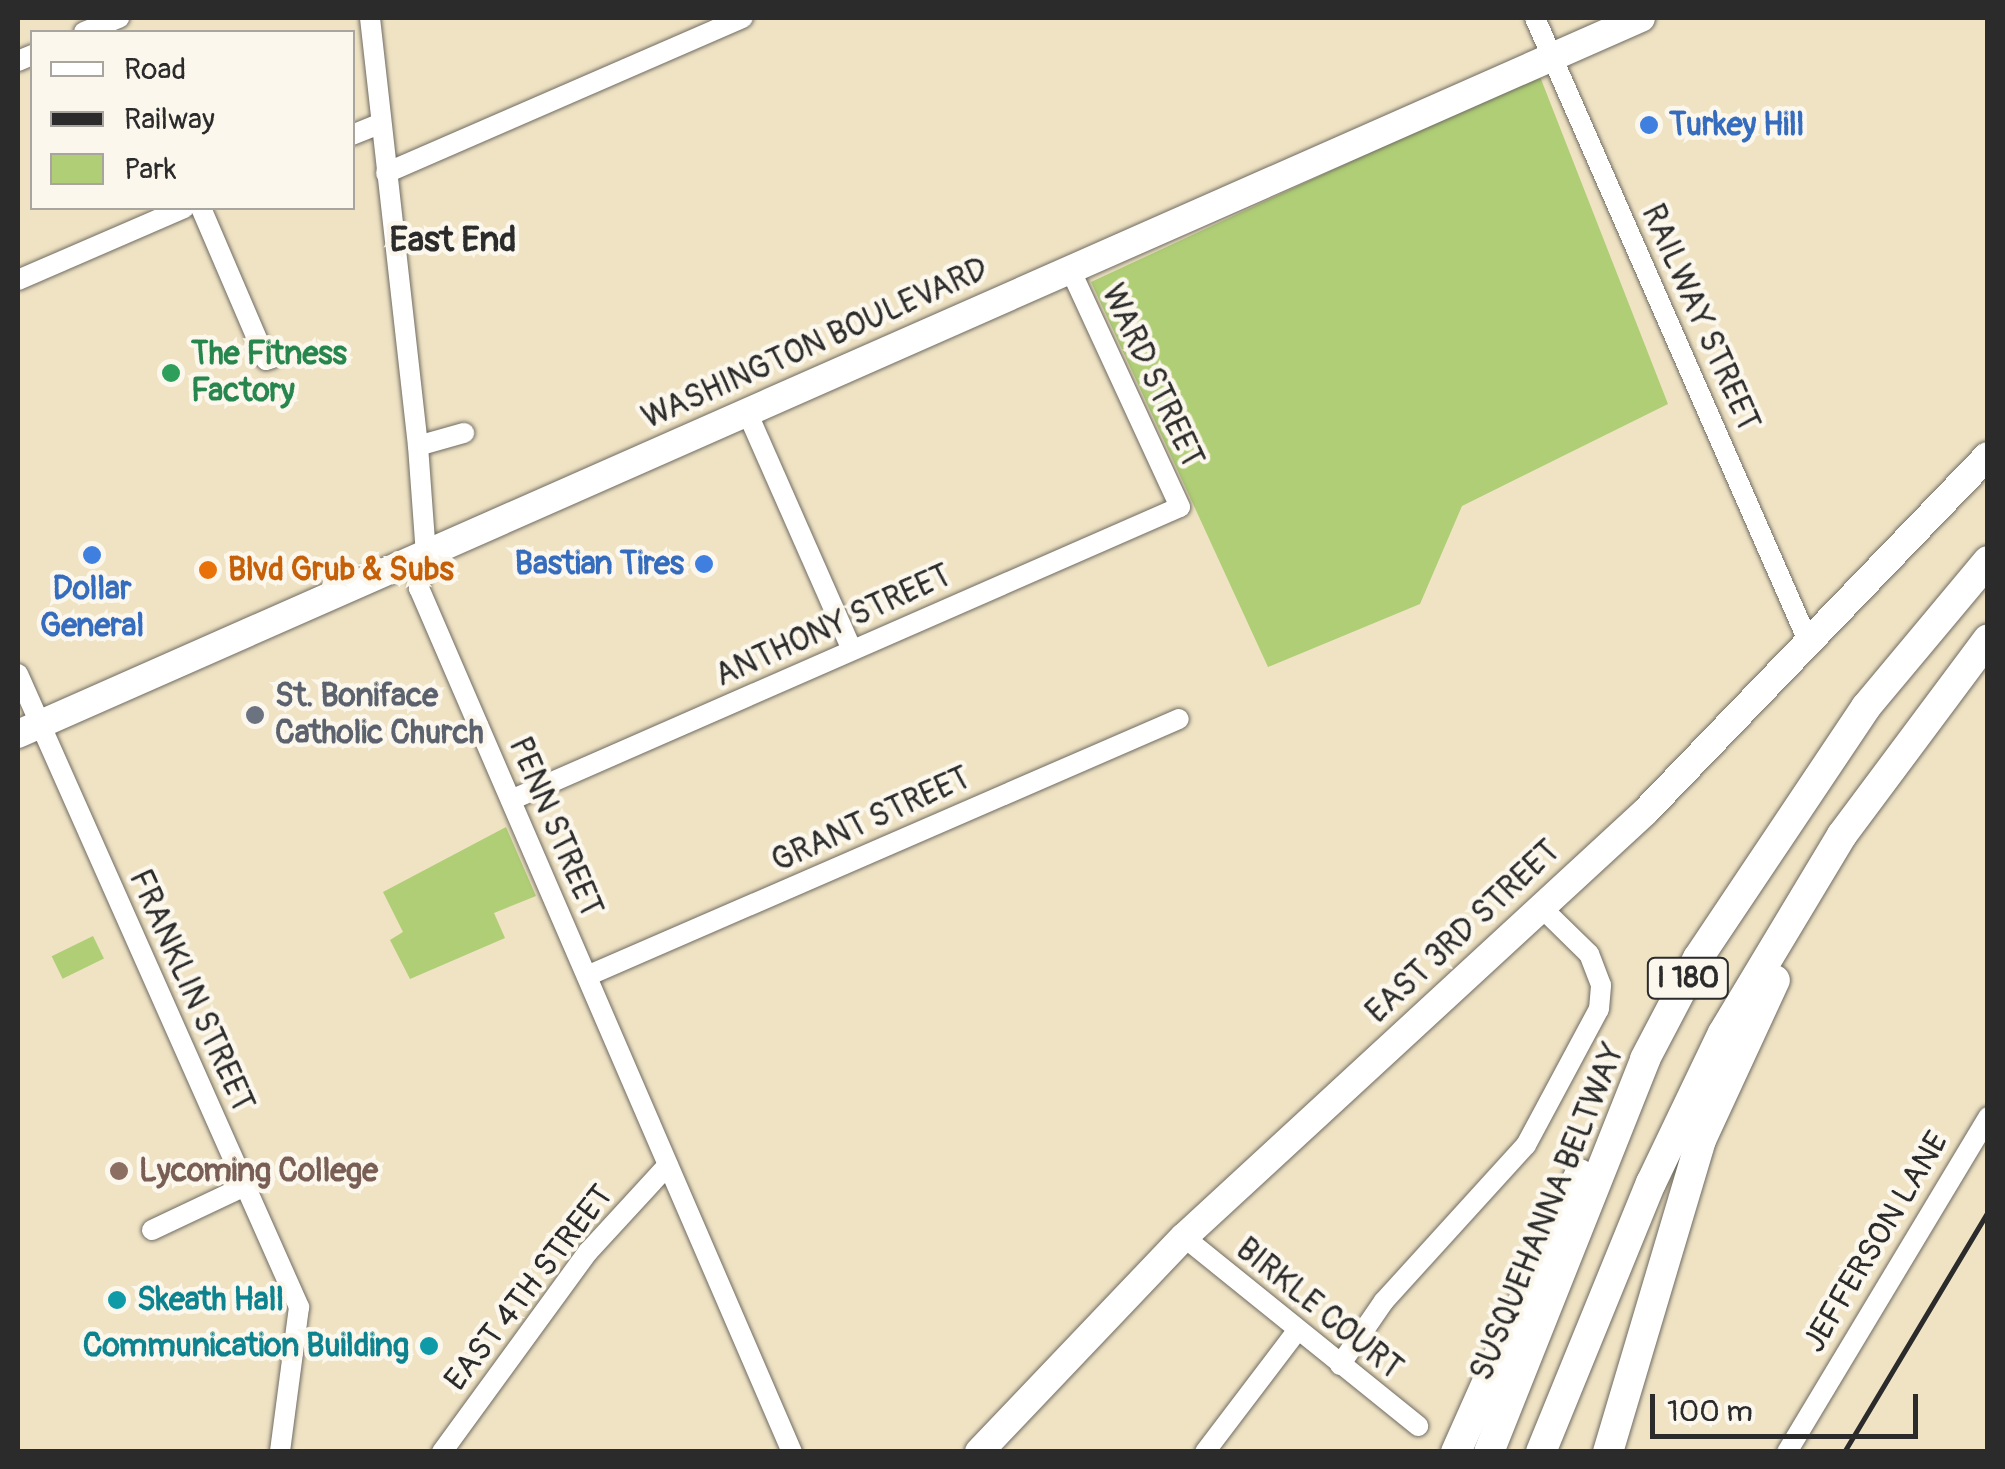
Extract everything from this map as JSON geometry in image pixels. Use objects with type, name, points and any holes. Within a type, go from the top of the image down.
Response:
[{"type":"highway","name":"SUSQUEHANNA BELTWAY","points":[[1489,1452],[1645,1059],[1698,958],[1804,792],[1988,562]]},
{"type":"highway","name":"I 180","points":[[1541,1452],[1651,1183],[1723,1033],[1842,835],[1942,695],[1988,639]]},
{"type":"highway","points":[[1608,1452],[1672,1221],[1728,1074],[1780,970],[1942,695]]},
{"type":"highway","points":[[1456,1452],[1596,1140],[1645,1059]]},
{"type":"main road","name":"WASHINGTON BOULEVARD","points":[[29,729],[1641,18]]},
{"type":"main road","name":"EAST 3RD STREET","points":[[978,1452],[1184,1238],[1645,812],[1988,456]]},
{"type":"street","points":[[89,30],[119,18]]},
{"type":"street","name":"PENN STREET","points":[[370,18],[418,446],[426,554],[419,588],[792,1452]]},
{"type":"street","points":[[386,174],[743,18]]},
{"type":"street","name":"RAILWAY STREET","points":[[1536,18],[1809,642]]},
{"type":"street","points":[[355,134],[381,123]]},
{"type":"street","points":[[18,280],[179,210]]},
{"type":"street","points":[[205,210],[272,358],[266,360],[205,210]]},
{"type":"street","name":"WARD STREET","points":[[1070,269],[1180,507]]},
{"type":"street","points":[[748,412],[852,650]]},
{"type":"street","points":[[418,446],[464,433]]},
{"type":"street","name":"ANTHONY STREET","points":[[511,800],[1180,507]]},
{"type":"street","name":"FRANKLIN STREET","points":[[18,674],[29,729],[299,1308],[280,1452]]},
{"type":"street","name":"GRANT STREET","points":[[587,976],[1179,719]]},
{"type":"street","points":[[1340,1365],[1384,1301],[1526,1145],[1601,1002],[1589,954],[1541,907]]},
{"type":"street","name":"JEFFERSON LANE","points":[[1786,1452],[1988,1116]]},
{"type":"street","name":"EAST 4TH STREET","points":[[442,1452],[588,1252],[668,1165]]},
{"type":"street","points":[[152,1230],[245,1186]]},
{"type":"street","name":"BIRKLE COURT","points":[[1184,1238],[1418,1426]]},
{"type":"street","points":[[1205,1452],[1296,1331]]},
{"type":"green space","points":[[1539,74],[1668,404],[1462,506],[1420,604],[1268,667],[1091,282]]},
{"type":"green space","points":[[506,827],[536,896],[494,913],[505,938],[410,979],[390,940],[403,932],[383,892]]},
{"type":"green space","points":[[93,936],[104,958],[63,979],[52,956]]},
{"type":"railway","points":[[1844,1452],[1988,1211]]},
{"type":"place","name":"Turkey Hill","points":[[1649,125]]},
{"type":"place","name":"The Fitness Factory","points":[[171,373]]},
{"type":"place","name":"Dollar General","points":[[92,555]]},
{"type":"place","name":"Bastian Tires","points":[[704,564]]},
{"type":"place","name":"Blvd Grub & Subs","points":[[208,570]]},
{"type":"place","name":"St. Boniface Catholic Church","points":[[255,715]]},
{"type":"place","name":"Lycoming College","points":[[119,1171]]},
{"type":"place","name":"Skeath Hall","points":[[117,1300]]},
{"type":"place","name":"Communication Building","points":[[429,1346]]},
{"type":"district","name":"East End","points":[[453,240]]}]
